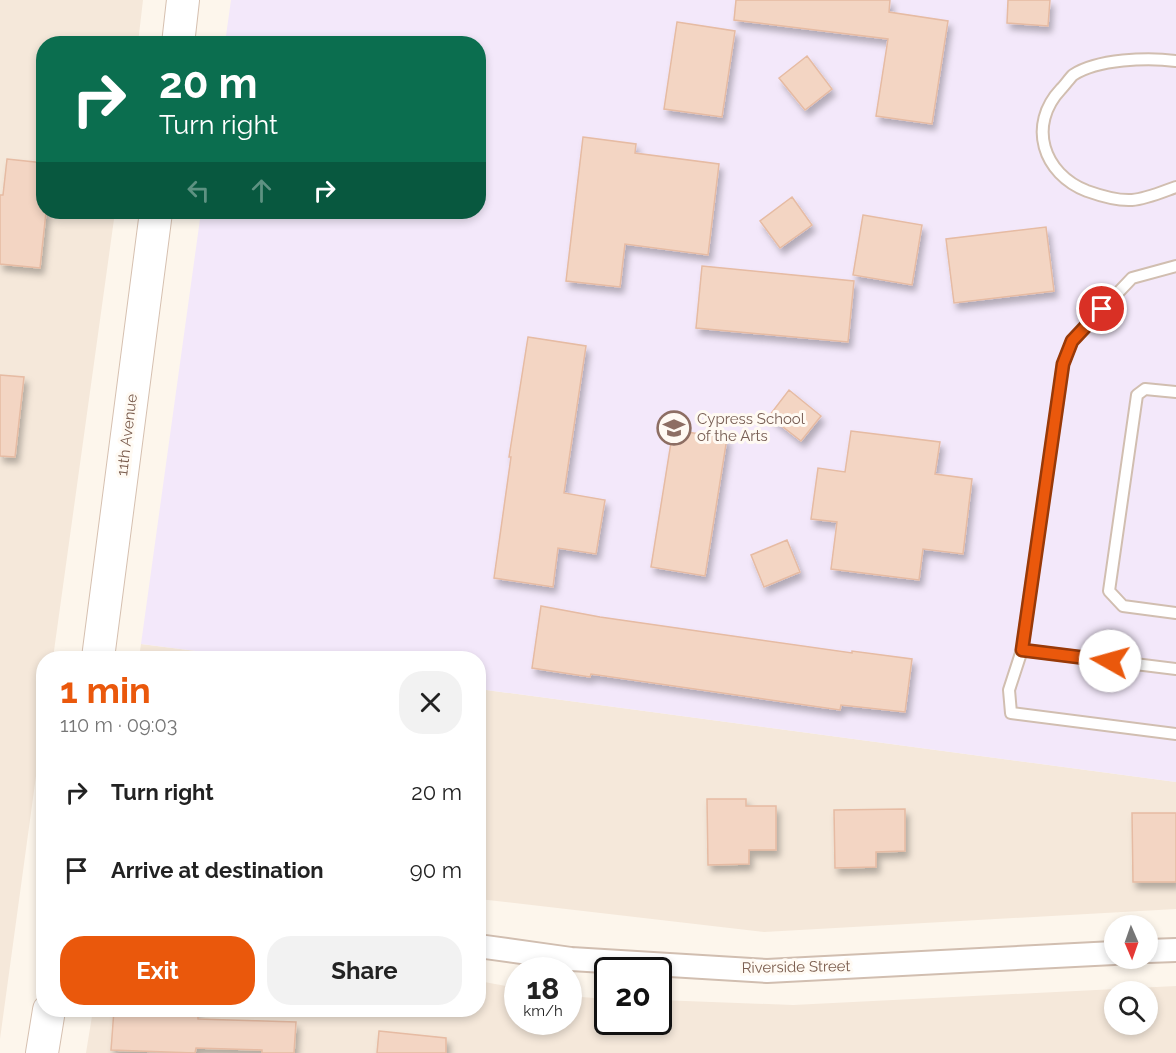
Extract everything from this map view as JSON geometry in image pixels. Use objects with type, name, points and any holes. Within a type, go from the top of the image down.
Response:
[{"type":"main road","points":[[179,36],[183,0]]},
{"type":"main road","name":"11th Avenue","points":[[99,651],[155,219]]},
{"type":"main road","points":[[42,1053],[48,1017]]},
{"type":"street","name":"Riverside Street","points":[[486,947],[571,959],[767,971],[1104,954]]},
{"type":"street","points":[[1158,951],[1176,950]]},
{"type":"lane","points":[[1176,61],[1163,59],[1111,61],[1074,75],[1055,95],[1042,122],[1042,143],[1058,172],[1072,185],[1101,196],[1132,200],[1176,187]]},
{"type":"lane","points":[[1176,266],[1132,278],[1072,341],[1066,356],[1022,650],[1009,690],[1011,713],[1176,734]]},
{"type":"lane","points":[[1176,392],[1145,388],[1137,395],[1109,591],[1123,606],[1176,613]]},
{"type":"lane","points":[[1022,650],[1176,669]]},
{"type":"shaded area","points":[[0,0],[143,0],[139,36],[36,36],[36,219],[114,219],[54,651],[36,651],[36,776],[0,1039]]},
{"type":"shaded area","name":"Cypress School of the Arts","points":[[231,0],[1176,0],[1176,782],[486,690],[486,651],[196,651],[141,644],[200,219],[486,219],[486,36],[226,36]]},
{"type":"shaded area","points":[[141,644],[196,651],[140,651]]},
{"type":"shaded area","points":[[486,690],[1176,782],[1176,909],[764,932],[486,900]]},
{"type":"shaded area","points":[[486,982],[504,986],[504,1035],[582,1035],[582,997],[594,998],[594,1035],[672,1035],[672,1000],[793,1005],[1104,990],[1104,1035],[1158,1035],[1158,987],[1176,986],[1176,1053],[86,1053],[92,1017],[486,1017]]},
{"type":"building","points":[[736,0],[890,0],[889,12],[948,21],[932,124],[876,116],[888,39],[734,20]]},
{"type":"building","points":[[1008,0],[1050,0],[1048,26],[1007,23]]},
{"type":"building","points":[[677,22],[735,31],[722,117],[664,109]]},
{"type":"building","points":[[807,56],[832,89],[805,110],[779,78]]},
{"type":"building","points":[[583,137],[636,144],[635,153],[719,164],[708,255],[625,244],[620,287],[566,281]]},
{"type":"building","points":[[7,159],[36,162],[36,219],[45,219],[40,268],[0,264],[0,195],[3,195]]},
{"type":"building","points":[[792,197],[812,225],[780,248],[760,221]]},
{"type":"building","points":[[863,215],[922,225],[912,285],[853,275]]},
{"type":"building","points":[[1046,227],[1054,291],[954,303],[946,239]]},
{"type":"building","points":[[702,266],[854,281],[848,342],[696,328]]},
{"type":"building","points":[[528,337],[586,346],[564,493],[605,500],[596,554],[558,548],[553,587],[494,578],[511,457],[509,457]]},
{"type":"building","points":[[0,375],[24,377],[15,457],[0,456]]},
{"type":"building","points":[[789,390],[821,416],[801,441],[769,416]]},
{"type":"building","points":[[673,430],[727,438],[705,576],[651,567]]},
{"type":"building","points":[[851,431],[940,442],[935,474],[972,479],[963,554],[923,549],[919,580],[831,569],[837,522],[811,519],[818,468],[845,472]]},
{"type":"building","points":[[787,540],[800,572],[764,587],[751,555]]},
{"type":"building","points":[[541,606],[600,617],[852,653],[852,651],[912,659],[905,712],[841,705],[840,710],[591,674],[590,677],[532,668]]},
{"type":"building","points":[[707,799],[746,799],[746,806],[776,806],[776,850],[749,850],[749,864],[708,865]]},
{"type":"building","points":[[905,809],[905,851],[876,852],[876,867],[835,868],[834,810]]},
{"type":"building","points":[[1132,813],[1176,813],[1176,882],[1133,882]]},
{"type":"building","points":[[113,1017],[198,1017],[198,1019],[296,1022],[294,1053],[196,1048],[195,1053],[111,1050]]},
{"type":"building","points":[[379,1031],[446,1038],[446,1053],[377,1053]]},
{"type":"place","name":"Cypress School of the Arts","points":[[674,428]]},
{"type":"route","points":[[1102,309],[1072,341],[1063,364],[1022,650],[1110,661]]}]
